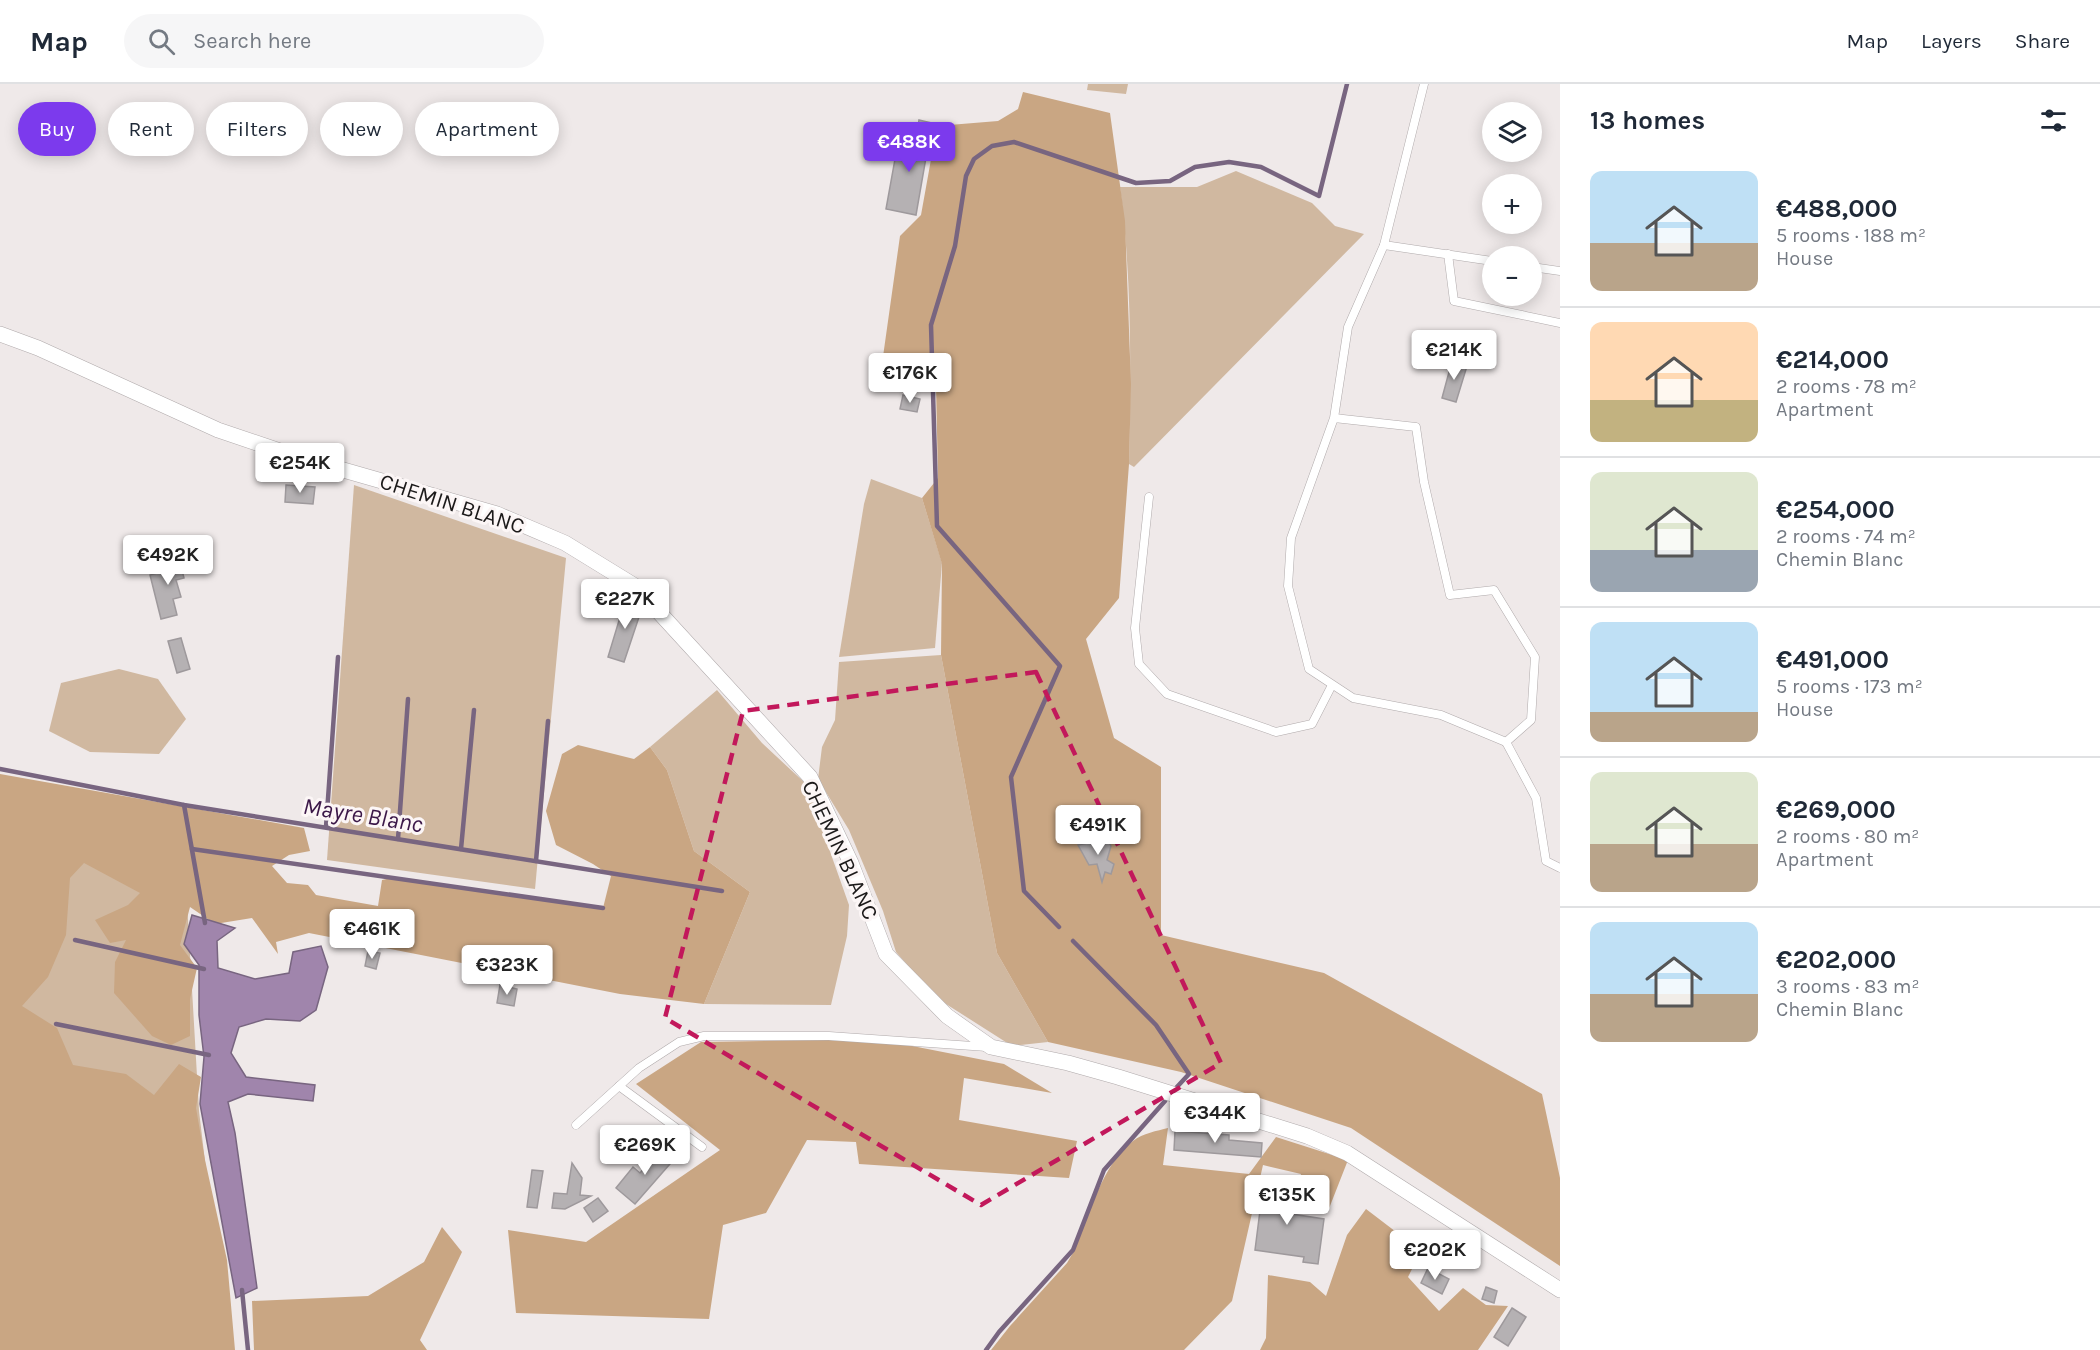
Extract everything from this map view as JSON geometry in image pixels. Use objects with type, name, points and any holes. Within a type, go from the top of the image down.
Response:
[{"type":"street","name":"CHEMIN BLANC","points":[[0,334],[38,348],[218,430],[297,457],[497,514],[565,543],[635,586],[810,777],[851,863],[886,954],[946,1016],[991,1047],[1068,1063],[1307,1136],[1347,1153],[1560,1290]]},
{"type":"lane","points":[[1424,84],[1384,245],[1348,327],[1334,418],[1291,538],[1288,586],[1309,669],[1353,698],[1441,715],[1506,742],[1536,798],[1546,861],[1560,868]]},
{"type":"lane","points":[[1384,245],[1482,260]]},
{"type":"lane","points":[[1448,255],[1454,301],[1560,323]]},
{"type":"lane","points":[[1542,268],[1560,271]]},
{"type":"lane","points":[[1334,418],[1416,427],[1424,482],[1450,595],[1494,590],[1535,657],[1531,720],[1506,742]]},
{"type":"lane","points":[[1149,497],[1135,628],[1139,664],[1167,694],[1276,732],[1312,724],[1332,685]]},
{"type":"lane","points":[[576,1125],[639,1068],[679,1042],[705,1036],[829,1036],[991,1047]]},
{"type":"lane","points":[[619,1086],[702,1147]]},
{"type":"highlighted area","points":[[1036,672],[1221,1063],[981,1205],[665,1018],[743,711]]},
{"type":"shaded area","points":[[1088,84],[1128,84],[1126,94],[1087,90]]},
{"type":"shaded area","points":[[1023,92],[1110,113],[1125,221],[1131,384],[1129,464],[1119,598],[1086,639],[1114,738],[1161,767],[1161,935],[1324,973],[1542,1094],[1560,1178],[1560,1266],[1351,1128],[1181,1072],[1048,1042],[997,953],[941,655],[942,564],[922,498],[938,478],[936,385],[911,388],[879,385],[900,236],[921,215],[937,126],[998,121],[1018,109]]},
{"type":"shaded area","points":[[1236,171],[1312,203],[1335,226],[1364,234],[1134,467],[1129,464],[1129,290],[1120,187],[1197,187]]},
{"type":"shaded area","points":[[871,479],[922,498],[942,563],[935,648],[839,657],[864,504]]},
{"type":"shaded area","points":[[354,485],[566,558],[535,889],[327,860]]},
{"type":"shaded area","points":[[941,655],[997,953],[1048,1042],[1012,1046],[935,997],[896,952],[883,911],[849,830],[818,779],[822,747],[835,720],[839,662]]},
{"type":"shaded area","points":[[119,669],[158,679],[186,719],[159,754],[90,752],[49,731],[61,683]]},
{"type":"shaded area","points":[[717,690],[762,743],[806,784],[849,905],[847,936],[831,1005],[704,1004],[750,892],[694,851],[667,770],[650,747]]},
{"type":"shaded area","points":[[578,745],[634,759],[650,747],[667,770],[694,851],[750,892],[704,1004],[620,994],[309,933],[276,942],[278,954],[252,918],[215,924],[190,907],[180,945],[197,968],[190,999],[190,1036],[171,1045],[152,1036],[114,993],[115,962],[126,940],[110,943],[95,920],[128,905],[140,893],[84,863],[70,878],[66,935],[48,977],[22,1006],[57,1028],[73,1065],[126,1074],[154,1095],[179,1064],[201,1077],[196,1108],[227,1260],[235,1350],[0,1350],[0,774],[304,828],[310,851],[289,855],[272,866],[287,883],[308,885],[316,895],[378,906],[382,880],[396,877],[603,908],[611,876],[556,845],[546,811],[562,754]]},
{"type":"shaded area","points":[[1121,806],[1127,832],[1114,835],[1109,809]]},
{"type":"shaded area","points":[[74,835],[185,867],[199,1111],[224,1320],[36,1343],[0,926]]},
{"type":"shaded area","points":[[192,915],[235,928],[217,941],[218,968],[255,979],[289,973],[293,952],[321,946],[328,967],[316,1010],[300,1021],[266,1019],[239,1027],[231,1053],[246,1077],[315,1085],[313,1101],[248,1094],[228,1102],[235,1133],[257,1288],[236,1298],[200,1104],[204,1057],[199,1015],[199,965],[184,944]]},
{"type":"shaded area","points":[[829,1040],[897,1043],[1004,1064],[1052,1093],[964,1078],[959,1120],[1077,1141],[1069,1178],[859,1164],[856,1142],[807,1140],[766,1213],[723,1225],[709,1319],[516,1313],[508,1230],[586,1242],[720,1150],[636,1084],[701,1042]]},
{"type":"shaded area","points":[[1168,1128],[1163,1165],[1249,1174],[1276,1137],[1348,1160],[1328,1211],[1292,1210],[1301,1174],[1263,1165],[1232,1301],[1184,1350],[991,1350],[1067,1263],[1113,1162],[1123,1150],[1141,1136]]},
{"type":"shaded area","points":[[1366,1209],[1421,1251],[1408,1277],[1439,1311],[1463,1288],[1486,1305],[1508,1306],[1478,1350],[1260,1350],[1266,1338],[1268,1275],[1310,1282],[1326,1296],[1347,1235]]},
{"type":"shaded area","points":[[442,1227],[462,1252],[420,1340],[427,1350],[254,1350],[252,1301],[368,1296],[424,1262]]},
{"type":"building","points":[[919,120],[932,123],[916,215],[886,209],[897,148],[914,150]]},
{"type":"building","points":[[1465,341],[1478,345],[1472,367],[1458,363]]},
{"type":"building","points":[[1452,361],[1467,366],[1456,402],[1442,398]]},
{"type":"building","points":[[903,395],[920,399],[917,412],[900,409]]},
{"type":"building","points":[[286,485],[315,487],[313,504],[285,502]]},
{"type":"building","points":[[177,551],[184,578],[176,580],[181,597],[173,599],[177,615],[161,619],[150,575],[168,570],[164,555]]},
{"type":"building","points":[[627,594],[642,608],[624,662],[608,657]]},
{"type":"building","points":[[181,638],[190,669],[177,673],[168,641]]},
{"type":"building","points":[[1107,839],[1111,846],[1107,860],[1114,864],[1111,874],[1105,872],[1102,882],[1097,864],[1089,865],[1078,845]]},
{"type":"building","points":[[368,951],[380,953],[376,969],[365,966]]},
{"type":"building","points":[[500,985],[517,989],[514,1006],[497,1003]]},
{"type":"building","points":[[1175,1131],[1229,1135],[1229,1140],[1262,1143],[1261,1157],[1174,1150]]},
{"type":"building","points":[[663,1146],[676,1157],[635,1204],[616,1188],[633,1167],[640,1173]]},
{"type":"building","points":[[572,1163],[582,1178],[580,1195],[591,1196],[565,1209],[552,1208],[554,1193],[567,1194]]},
{"type":"building","points":[[532,1170],[543,1171],[537,1208],[527,1207]]},
{"type":"building","points":[[1264,1179],[1289,1183],[1285,1213],[1324,1219],[1318,1264],[1303,1262],[1304,1257],[1255,1250]]},
{"type":"building","points":[[598,1198],[608,1211],[593,1222],[584,1208]]},
{"type":"building","points":[[1428,1268],[1449,1279],[1442,1294],[1421,1283]]},
{"type":"building","points":[[1486,1287],[1497,1291],[1494,1303],[1482,1299]]},
{"type":"building","points":[[1512,1308],[1526,1317],[1508,1346],[1494,1337]]},
{"type":"waterway","points":[[1059,927],[1024,891],[1011,777],[1060,666],[937,526],[931,325],[955,246],[966,176],[974,159],[992,146],[1014,142],[1136,183],[1170,181],[1195,167],[1229,162],[1261,167],[1319,196],[1347,84]]},
{"type":"waterway","points":[[326,827],[338,657]]},
{"type":"waterway","points":[[398,839],[408,699]]},
{"type":"waterway","points":[[461,849],[474,710]]},
{"type":"waterway","points":[[536,861],[548,721]]},
{"type":"waterway","name":"Mayre Blanc","points":[[0,769],[184,805],[722,891]]},
{"type":"waterway","points":[[184,805],[205,923]]},
{"type":"waterway","points":[[192,849],[603,908]]},
{"type":"waterway","points":[[75,940],[204,969]]},
{"type":"waterway","points":[[1073,941],[1156,1025],[1189,1074],[1176,1088]]},
{"type":"waterway","points":[[56,1024],[209,1055]]},
{"type":"waterway","points":[[986,1350],[999,1332],[1073,1250],[1104,1170],[1165,1101]]},
{"type":"waterway","points":[[242,1290],[248,1350]]}]
